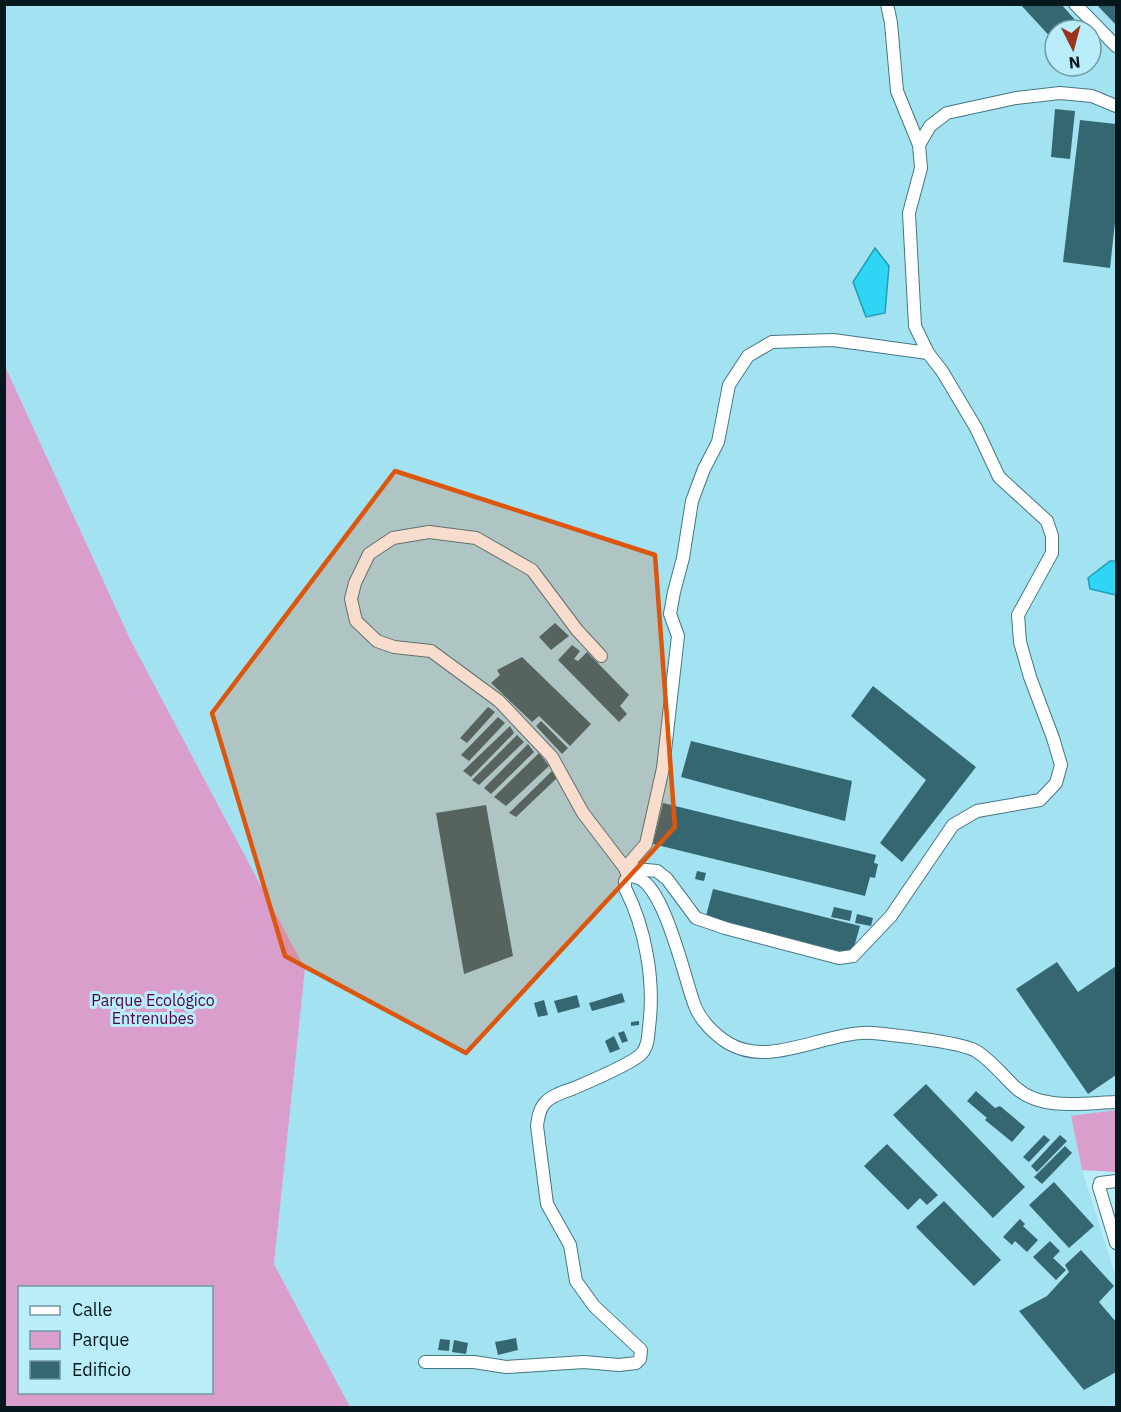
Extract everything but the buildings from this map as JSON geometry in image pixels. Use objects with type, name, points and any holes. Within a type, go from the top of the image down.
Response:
[{"type":"street","points":[[626,873],[657,871],[667,879],[696,918],[725,928],[839,958],[853,956],[891,916],[953,825],[977,811],[1040,800],[1056,783],[1061,765],[1026,665],[1020,642],[1018,615],[1052,553],[1052,536],[1047,521],[999,477],[976,428],[942,371],[928,353],[915,326],[909,213],[921,168],[919,145],[897,91],[891,23],[887,4]]},
{"type":"street","points":[[1076,4],[1116,46]]},
{"type":"street","points":[[919,145],[930,126],[947,113],[1016,98],[1060,93],[1092,96],[1116,106]]},
{"type":"street","points":[[425,1362],[474,1362],[506,1367],[584,1362],[619,1365],[636,1363],[639,1359],[641,1350],[594,1306],[576,1281],[570,1245],[547,1204],[537,1126],[544,1102],[626,1064],[640,1055],[647,1045],[651,1014],[650,981],[644,939],[625,888],[625,881],[626,873],[646,844],[663,768],[678,636],[670,614],[683,558],[692,501],[704,469],[718,442],[729,385],[748,356],[772,342],[833,340],[928,353]]},
{"type":"street","points":[[601,656],[577,630],[532,570],[476,538],[429,532],[393,538],[369,554],[355,583],[351,599],[356,621],[377,641],[394,647],[431,651],[499,701],[552,758],[583,813],[626,873],[644,880],[659,903],[668,918],[695,1008],[709,1027],[727,1042],[747,1051],[771,1052],[850,1034],[872,1033],[960,1045],[975,1050],[1018,1090],[1037,1100],[1058,1104],[1116,1102]]},
{"type":"street","points":[[1116,1181],[1100,1183],[1099,1187],[1116,1243]]},
{"type":"highlighted area","points":[[395,471],[655,555],[675,827],[466,1053],[285,956],[212,713]]},
{"type":"shaded area","points":[[4,5],[1116,5],[1116,1110],[1071,1117],[1082,1170],[1116,1278],[1116,1407],[350,1407],[274,1264],[305,969],[130,639],[5,366]]},
{"type":"green space","name":"Parque Ecológico Entrenubes","points":[[5,366],[130,639],[305,969],[274,1264],[350,1407],[5,1407]]},
{"type":"green space","points":[[1116,1110],[1116,1172],[1082,1170],[1071,1116]]},
{"type":"water","points":[[875,248],[889,266],[885,313],[866,317],[853,282]]},
{"type":"water","points":[[1110,561],[1116,561],[1116,595],[1090,589],[1088,578]]}]
